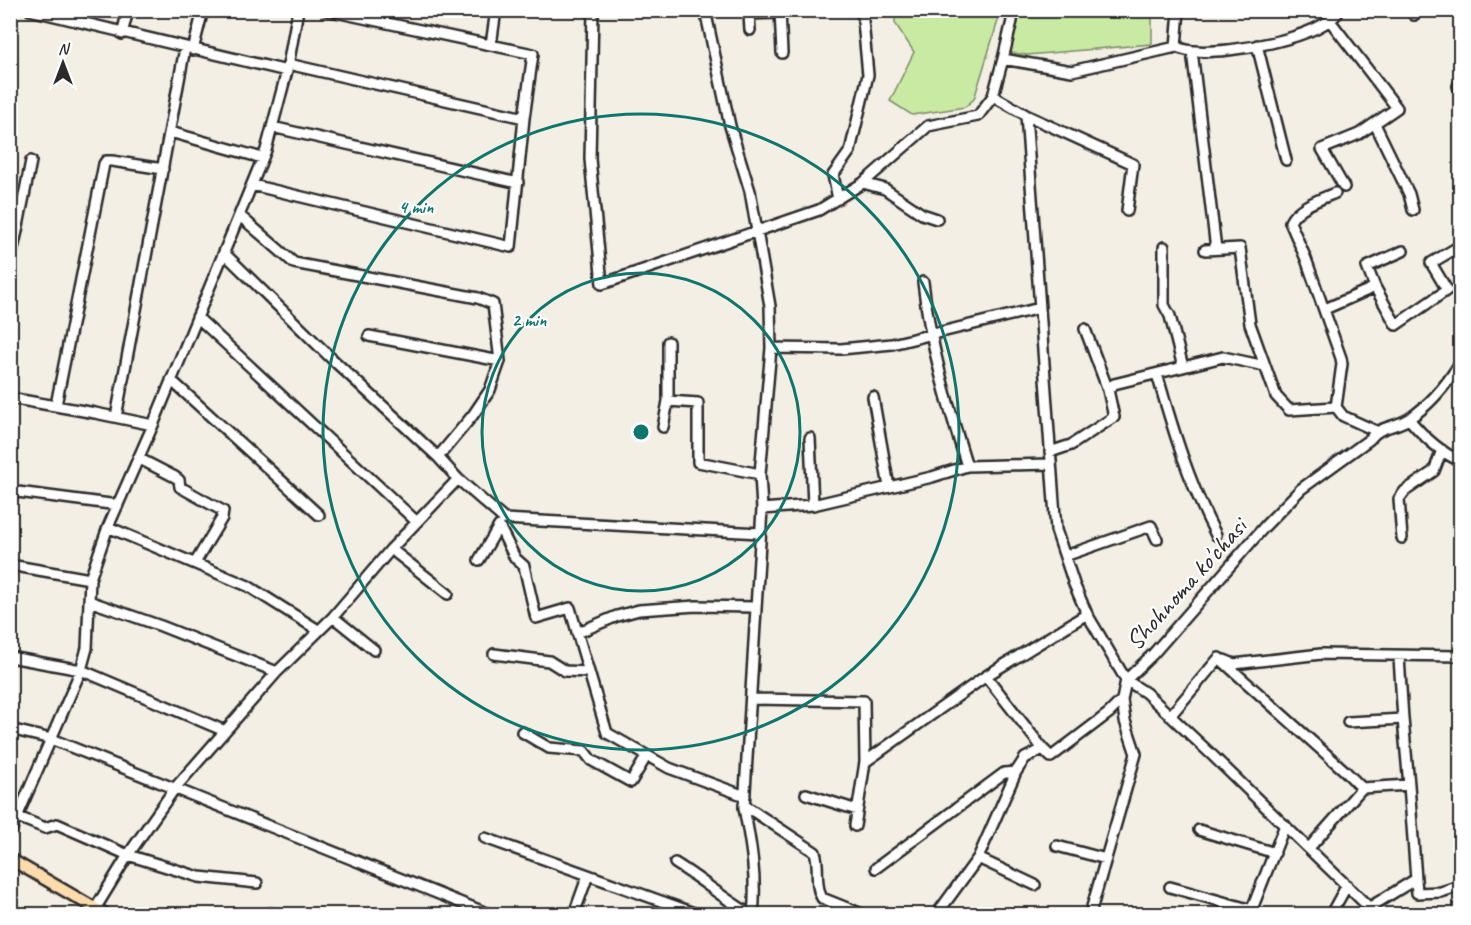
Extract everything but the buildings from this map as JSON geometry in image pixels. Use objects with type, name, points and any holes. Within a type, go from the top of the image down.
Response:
[{"type":"main road","points":[[10,859],[100,912]]},
{"type":"street","points":[[30,10],[189,49],[524,118]]},
{"type":"street","points":[[122,34],[128,10]]},
{"type":"street","points":[[116,417],[170,132],[189,49],[203,10]]},
{"type":"street","points":[[10,833],[81,670],[87,648],[90,579],[108,527],[153,425],[262,158],[288,68],[298,10]]},
{"type":"street","points":[[252,185],[511,246],[533,54],[326,10]]},
{"type":"street","points":[[491,45],[496,10]]},
{"type":"street","points":[[593,10],[590,159],[602,284],[819,210],[863,183],[928,126],[978,116],[993,96],[1012,21],[1011,10]]},
{"type":"street","points":[[675,863],[751,915],[755,893],[753,853],[745,801],[754,606],[762,509],[760,474],[771,348],[770,306],[750,190],[730,126],[705,10]]},
{"type":"street","points":[[838,200],[833,175],[850,151],[868,75],[862,10]]},
{"type":"street","points":[[1176,47],[1179,10]]},
{"type":"street","points":[[1004,59],[1072,71],[1176,47],[1192,51],[1228,51],[1304,33],[1330,22],[1340,10]]},
{"type":"street","points":[[750,30],[748,14],[780,12],[782,53]]},
{"type":"street","points":[[1330,22],[1397,108],[1359,134],[1322,149],[1344,187]]},
{"type":"street","points":[[1257,45],[1286,160]]},
{"type":"street","points":[[1192,51],[1216,249]]},
{"type":"street","points":[[993,96],[1026,115],[1133,164],[1127,211]]},
{"type":"street","points":[[1026,115],[1056,530],[1074,584],[1087,614],[1126,681],[1146,693],[1373,911],[1416,879]]},
{"type":"street","points":[[1375,124],[1410,196],[1413,210]]},
{"type":"street","points":[[272,127],[518,183]]},
{"type":"street","points":[[170,132],[262,158]]},
{"type":"street","points":[[10,262],[14,231],[31,161]]},
{"type":"street","points":[[56,405],[104,164],[106,161],[112,161],[163,170]]},
{"type":"street","points":[[863,183],[885,189],[922,214],[937,219]]},
{"type":"street","points":[[1335,193],[1311,204],[1290,222],[1324,309],[1342,364],[1336,407],[1342,416],[1376,431]]},
{"type":"street","points":[[240,216],[294,263],[478,298],[493,304],[500,361],[490,390],[473,416],[438,458]]},
{"type":"street","points":[[1403,251],[1367,267],[1396,325],[1447,290],[1431,263],[1461,246]]},
{"type":"street","points":[[1164,247],[1164,305],[1170,316],[1183,367]]},
{"type":"street","points":[[1205,250],[1240,248],[1250,324],[1276,396],[1289,410],[1336,407]]},
{"type":"street","points":[[224,253],[331,358],[438,458],[501,522],[515,558],[524,566],[536,618],[570,608],[607,733],[646,757],[745,801],[815,852],[819,893],[822,898],[862,915]]},
{"type":"street","points":[[922,282],[930,335],[946,400],[967,466]]},
{"type":"street","points":[[1324,309],[1375,287]]},
{"type":"street","points":[[771,348],[841,349],[892,344],[1040,308]]},
{"type":"street","points":[[196,316],[417,522]]},
{"type":"street","points":[[1050,452],[1071,445],[1114,417],[1108,390],[1084,329]]},
{"type":"street","points":[[369,336],[500,361]]},
{"type":"street","points":[[663,427],[668,401],[668,342]]},
{"type":"street","points":[[1108,390],[1114,384],[1223,357],[1265,366]]},
{"type":"street","name":"Shohnoma ko'chasi","points":[[1090,915],[1136,754],[1125,721],[1122,700],[1126,681],[1301,489],[1370,440],[1376,431],[1409,419],[1441,391],[1461,363]]},
{"type":"street","points":[[1157,374],[1179,450],[1198,501],[1216,535]]},
{"type":"street","points":[[171,380],[319,515]]},
{"type":"street","points":[[873,397],[889,487]]},
{"type":"street","points":[[10,398],[153,425]]},
{"type":"street","points":[[668,401],[698,403],[698,462],[760,474]]},
{"type":"street","points":[[1409,419],[1422,434],[1461,461]]},
{"type":"street","points":[[810,438],[813,505]]},
{"type":"street","points":[[1402,538],[1399,499],[1405,491],[1434,471],[1443,450]]},
{"type":"street","points":[[138,458],[175,477],[179,480],[180,487],[223,511],[222,518],[195,563]]},
{"type":"street","points":[[762,509],[813,505],[967,466],[1051,464]]},
{"type":"street","points":[[100,912],[128,855],[175,788],[277,672],[333,617],[391,549],[459,479]]},
{"type":"street","points":[[10,491],[118,505]]},
{"type":"street","points":[[501,522],[760,533]]},
{"type":"street","points":[[479,560],[501,522]]},
{"type":"street","points":[[1065,556],[1151,526],[1157,539]]},
{"type":"street","points":[[108,527],[248,586],[318,630]]},
{"type":"street","points":[[391,549],[448,594]]},
{"type":"street","points":[[10,565],[90,579]]},
{"type":"street","points":[[89,601],[277,672]]},
{"type":"street","points":[[578,633],[639,610],[696,606],[754,606]]},
{"type":"street","points":[[865,762],[986,676],[1087,614]]},
{"type":"street","points":[[333,617],[374,650]]},
{"type":"street","points":[[494,654],[549,662],[565,671],[589,672]]},
{"type":"street","points":[[1219,658],[1234,664],[1311,655],[1461,656]]},
{"type":"street","points":[[10,657],[81,670],[225,730]]},
{"type":"street","points":[[1399,657],[1417,893],[1441,892],[1461,886]]},
{"type":"street","points":[[1170,716],[1219,658]]},
{"type":"street","points":[[1219,658],[1362,788]]},
{"type":"street","points":[[986,676],[1051,757],[1109,713],[1122,700]]},
{"type":"street","points":[[751,699],[864,701],[865,762],[855,826]]},
{"type":"street","points":[[1348,722],[1403,719]]},
{"type":"street","points":[[10,729],[51,739],[489,915]]},
{"type":"street","points":[[522,732],[549,748],[584,751],[591,760],[631,782],[646,757]]},
{"type":"street","points":[[937,915],[978,858],[1016,772],[1025,758],[1043,749]]},
{"type":"street","points":[[876,868],[1004,773],[1016,772]]},
{"type":"street","points":[[1309,848],[1362,788],[1409,785]]},
{"type":"street","points":[[806,794],[857,810]]},
{"type":"street","points":[[18,817],[45,828],[57,824],[128,855],[200,877],[257,884]]},
{"type":"street","points":[[1170,887],[1251,912],[1285,825]]},
{"type":"street","points":[[1199,830],[1275,853]]},
{"type":"street","points":[[485,838],[697,915]]},
{"type":"street","points":[[1057,846],[1106,859]]},
{"type":"street","points":[[978,858],[1035,885]]},
{"type":"street","points":[[574,915],[588,875]]},
{"type":"street","points":[[1331,915],[1347,885]]},
{"type":"green space","points":[[895,11],[1001,11],[974,99],[965,107],[912,115],[890,101],[914,52],[895,23]]},
{"type":"green space","points":[[1017,11],[1152,11],[1152,44],[1027,55],[1008,52],[1019,19]]}]
